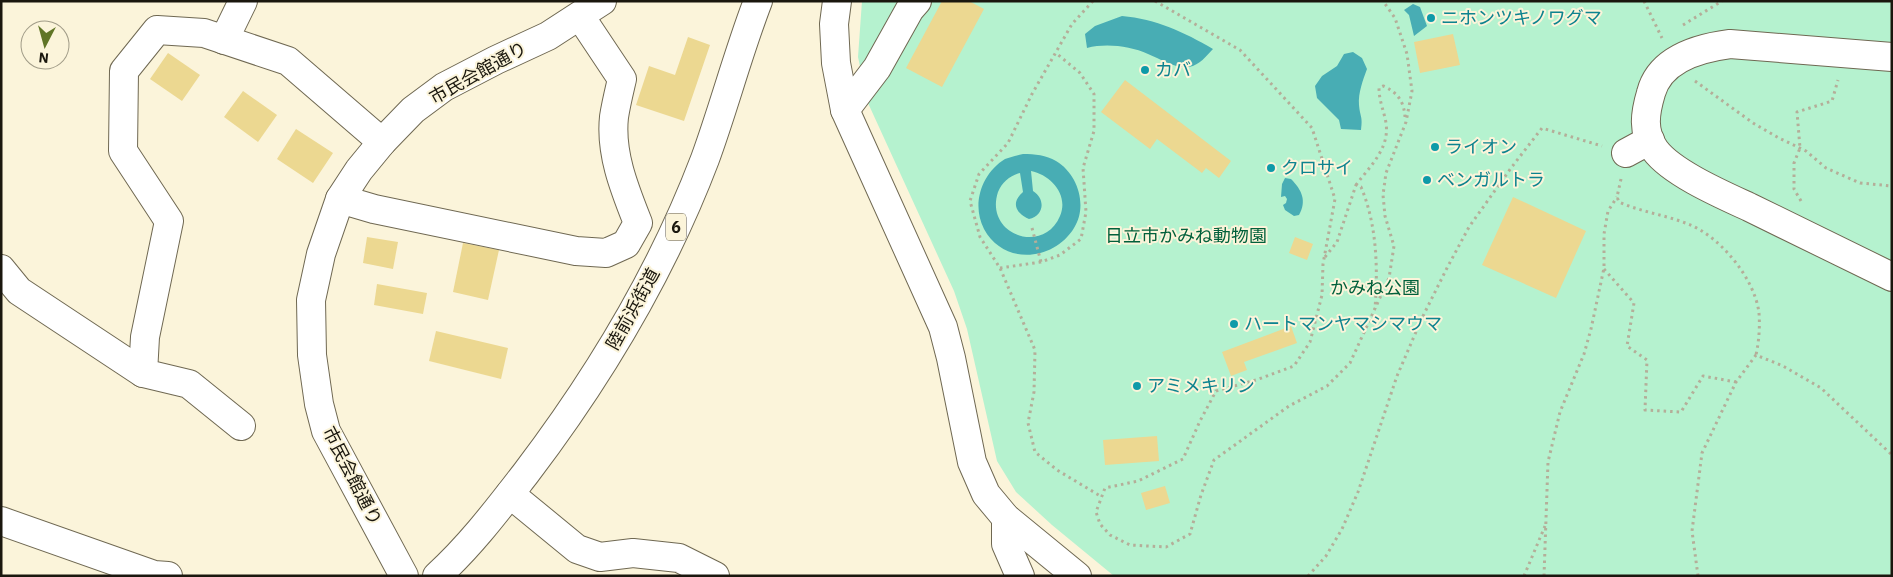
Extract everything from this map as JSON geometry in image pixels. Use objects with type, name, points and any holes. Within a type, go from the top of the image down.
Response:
[{"type":"main road","points":[[224,40],[243,1]]},
{"type":"main road","name":"陸前浜街道","points":[[437,576],[461,555],[555,435],[628,321],[667,248],[705,158],[758,1]]},
{"type":"main road","points":[[838,1],[834,24],[836,63],[845,110],[943,327],[972,462],[986,494],[1006,518],[1077,576]]},
{"type":"main road","points":[[845,110],[877,68],[916,1]]},
{"type":"main road","points":[[340,200],[374,209],[576,251],[606,253],[626,244],[638,223],[621,176],[615,149],[614,118],[622,79],[591,9]]},
{"type":"main road","name":"市民会館通り","points":[[404,576],[326,431],[312,355],[311,300],[321,254],[340,200],[359,170],[382,142],[413,110],[444,87],[548,36],[591,9]]},
{"type":"main road","points":[[143,372],[145,337],[169,221],[123,151],[124,71],[158,30],[204,33],[288,62],[382,142]]},
{"type":"main road","points":[[1892,57],[1730,44],[1706,47],[1676,60],[1662,72],[1652,88],[1646,110],[1645,126],[1656,151],[1688,177],[1892,277]]},
{"type":"main road","points":[[1626,154],[1650,140]]},
{"type":"main road","points":[[1,269],[19,291],[143,372],[189,384],[241,426]]},
{"type":"main road","points":[[510,494],[577,549],[600,557],[633,553],[679,558],[715,576]]},
{"type":"main road","points":[[1006,518],[1006,544],[1020,576]]},
{"type":"main road","points":[[1,522],[154,575],[168,576]]},
{"type":"path","points":[[1093,1],[1072,24],[1032,94],[1008,144],[979,174],[970,201],[980,237],[1000,268],[1035,350],[1034,392],[1028,423],[1035,452],[1057,470],[1102,497]]},
{"type":"path","points":[[1155,1],[1240,50],[1312,128],[1335,199],[1324,259],[1322,295],[1310,342],[1294,366],[1256,380],[1216,391],[1183,459],[1138,481],[1105,488],[1096,512],[1100,524],[1110,534],[1130,545],[1166,547],[1190,534],[1201,494],[1214,460],[1289,406],[1327,386],[1350,363],[1389,278],[1394,246],[1385,216],[1383,195],[1386,173],[1406,122],[1412,91],[1407,54],[1395,18],[1382,1]]},
{"type":"path","points":[[1644,1],[1662,38]]},
{"type":"path","points":[[1000,268],[1041,262],[1060,255],[1081,239],[1086,212],[1083,168],[1094,131],[1094,94],[1080,73],[1056,52]]},
{"type":"path","points":[[1681,58],[1696,83],[1753,123],[1806,151],[1826,168],[1860,182],[1892,186]]},
{"type":"path","points":[[1812,238],[1816,222],[1806,212],[1794,189],[1794,164],[1800,148],[1797,112],[1832,101],[1839,75]]},
{"type":"path","points":[[1324,259],[1337,242],[1356,186],[1379,156],[1385,136],[1386,124],[1379,88],[1383,86],[1392,90],[1400,98],[1405,109],[1406,122]]},
{"type":"path","points":[[1308,576],[1326,556],[1342,529],[1358,492],[1397,376],[1431,301],[1469,227],[1510,168],[1542,128],[1626,154],[1617,197],[1608,211],[1604,234],[1604,268],[1584,354],[1560,412],[1550,454],[1544,576]]},
{"type":"path","points":[[1356,186],[1361,187],[1372,221],[1377,261],[1375,312]]},
{"type":"path","points":[[1617,197],[1619,202],[1690,224],[1708,235],[1726,251],[1743,273],[1754,293],[1760,333],[1756,355],[1736,382],[1702,454],[1692,531],[1698,576]]},
{"type":"path","points":[[1032,228],[1041,262]]},
{"type":"path","points":[[1604,268],[1634,303],[1627,346],[1647,360],[1645,410],[1681,412],[1703,376],[1736,382]]},
{"type":"path","points":[[1756,355],[1782,366],[1821,388],[1892,454]]},
{"type":"path","points":[[1524,576],[1546,523]]},
{"type":"green space","name":"かみね公園","points":[[862,1],[1892,1],[1892,576],[1114,576],[1052,525],[1016,492],[997,461],[967,329],[954,291],[868,103],[858,57]]},
{"type":"water","points":[[1413,4],[1420,7],[1427,26],[1414,36],[1409,15],[1404,10]]},
{"type":"water","points":[[1122,16],[1158,23],[1213,49],[1196,64],[1184,67],[1173,65],[1141,51],[1126,47],[1094,46],[1087,48],[1085,34],[1095,26]]},
{"type":"water","points":[[1353,52],[1362,58],[1367,69],[1359,96],[1361,130],[1341,129],[1339,120],[1317,98],[1315,86],[1322,76],[1337,66],[1344,54]]},
{"type":"water","points":[[1023,154],[1044,156],[1064,167],[1075,182],[1080,201],[1078,219],[1074,228],[1065,239],[1042,253],[1029,255],[1016,254],[1004,249],[993,241],[984,229],[979,209],[981,190],[990,172],[1005,159]],"holes":[[[1031,171],[1051,181],[1060,194],[1062,201],[1060,216],[1052,228],[1041,235],[1029,237],[1017,235],[1007,229],[999,219],[996,207],[998,192],[1007,180],[1013,175],[1020,173],[1023,192],[1017,200],[1016,207],[1024,217],[1029,219],[1034,217],[1042,207],[1040,198],[1033,191]]]},
{"type":"water","points":[[1285,178],[1291,179],[1298,187],[1302,196],[1303,205],[1299,215],[1294,216],[1285,210],[1283,205],[1287,199],[1285,196],[1281,197],[1282,184]]},
{"type":"building","points":[[942,1],[969,1],[984,9],[942,87],[906,68]]},
{"type":"building","points":[[1453,34],[1460,65],[1420,73],[1414,42]]},
{"type":"building","points":[[688,37],[710,45],[684,121],[636,105],[649,66],[675,75]]},
{"type":"building","points":[[168,53],[200,75],[182,101],[150,79]]},
{"type":"building","points":[[1125,80],[1231,161],[1219,178],[1206,168],[1202,173],[1157,139],[1150,149],[1101,112]]},
{"type":"building","points":[[243,91],[277,115],[258,142],[224,117]]},
{"type":"building","points":[[296,129],[333,153],[313,183],[277,159]]},
{"type":"building","points":[[1513,197],[1586,231],[1556,298],[1482,265]]},
{"type":"building","points":[[367,237],[398,242],[393,269],[363,263]]},
{"type":"building","points":[[1295,237],[1313,244],[1307,260],[1289,253]]},
{"type":"building","points":[[463,243],[499,250],[488,300],[453,292]]},
{"type":"building","points":[[377,284],[427,293],[423,314],[374,305]]},
{"type":"building","points":[[1291,326],[1297,343],[1244,362],[1247,370],[1231,376],[1222,352]]},
{"type":"building","points":[[436,331],[508,348],[501,379],[429,361]]},
{"type":"building","points":[[1157,436],[1159,461],[1105,465],[1103,440]]},
{"type":"building","points":[[1165,486],[1170,503],[1146,510],[1141,493]]},
{"type":"place","name":"ニホンツキノワグマ","points":[[1431,18]]},
{"type":"place","name":"カバ","points":[[1145,70]]},
{"type":"place","name":"ライオン","points":[[1435,147]]},
{"type":"place","name":"クロサイ","points":[[1271,168]]},
{"type":"place","name":"ベンガルトラ","points":[[1427,180]]},
{"type":"place","name":"ハートマンヤマシマウマ","points":[[1234,324]]},
{"type":"place","name":"アミメキリン","points":[[1137,386]]},
{"type":"park label","name":"日立市かみね動物園","points":[[1186,236]]}]
